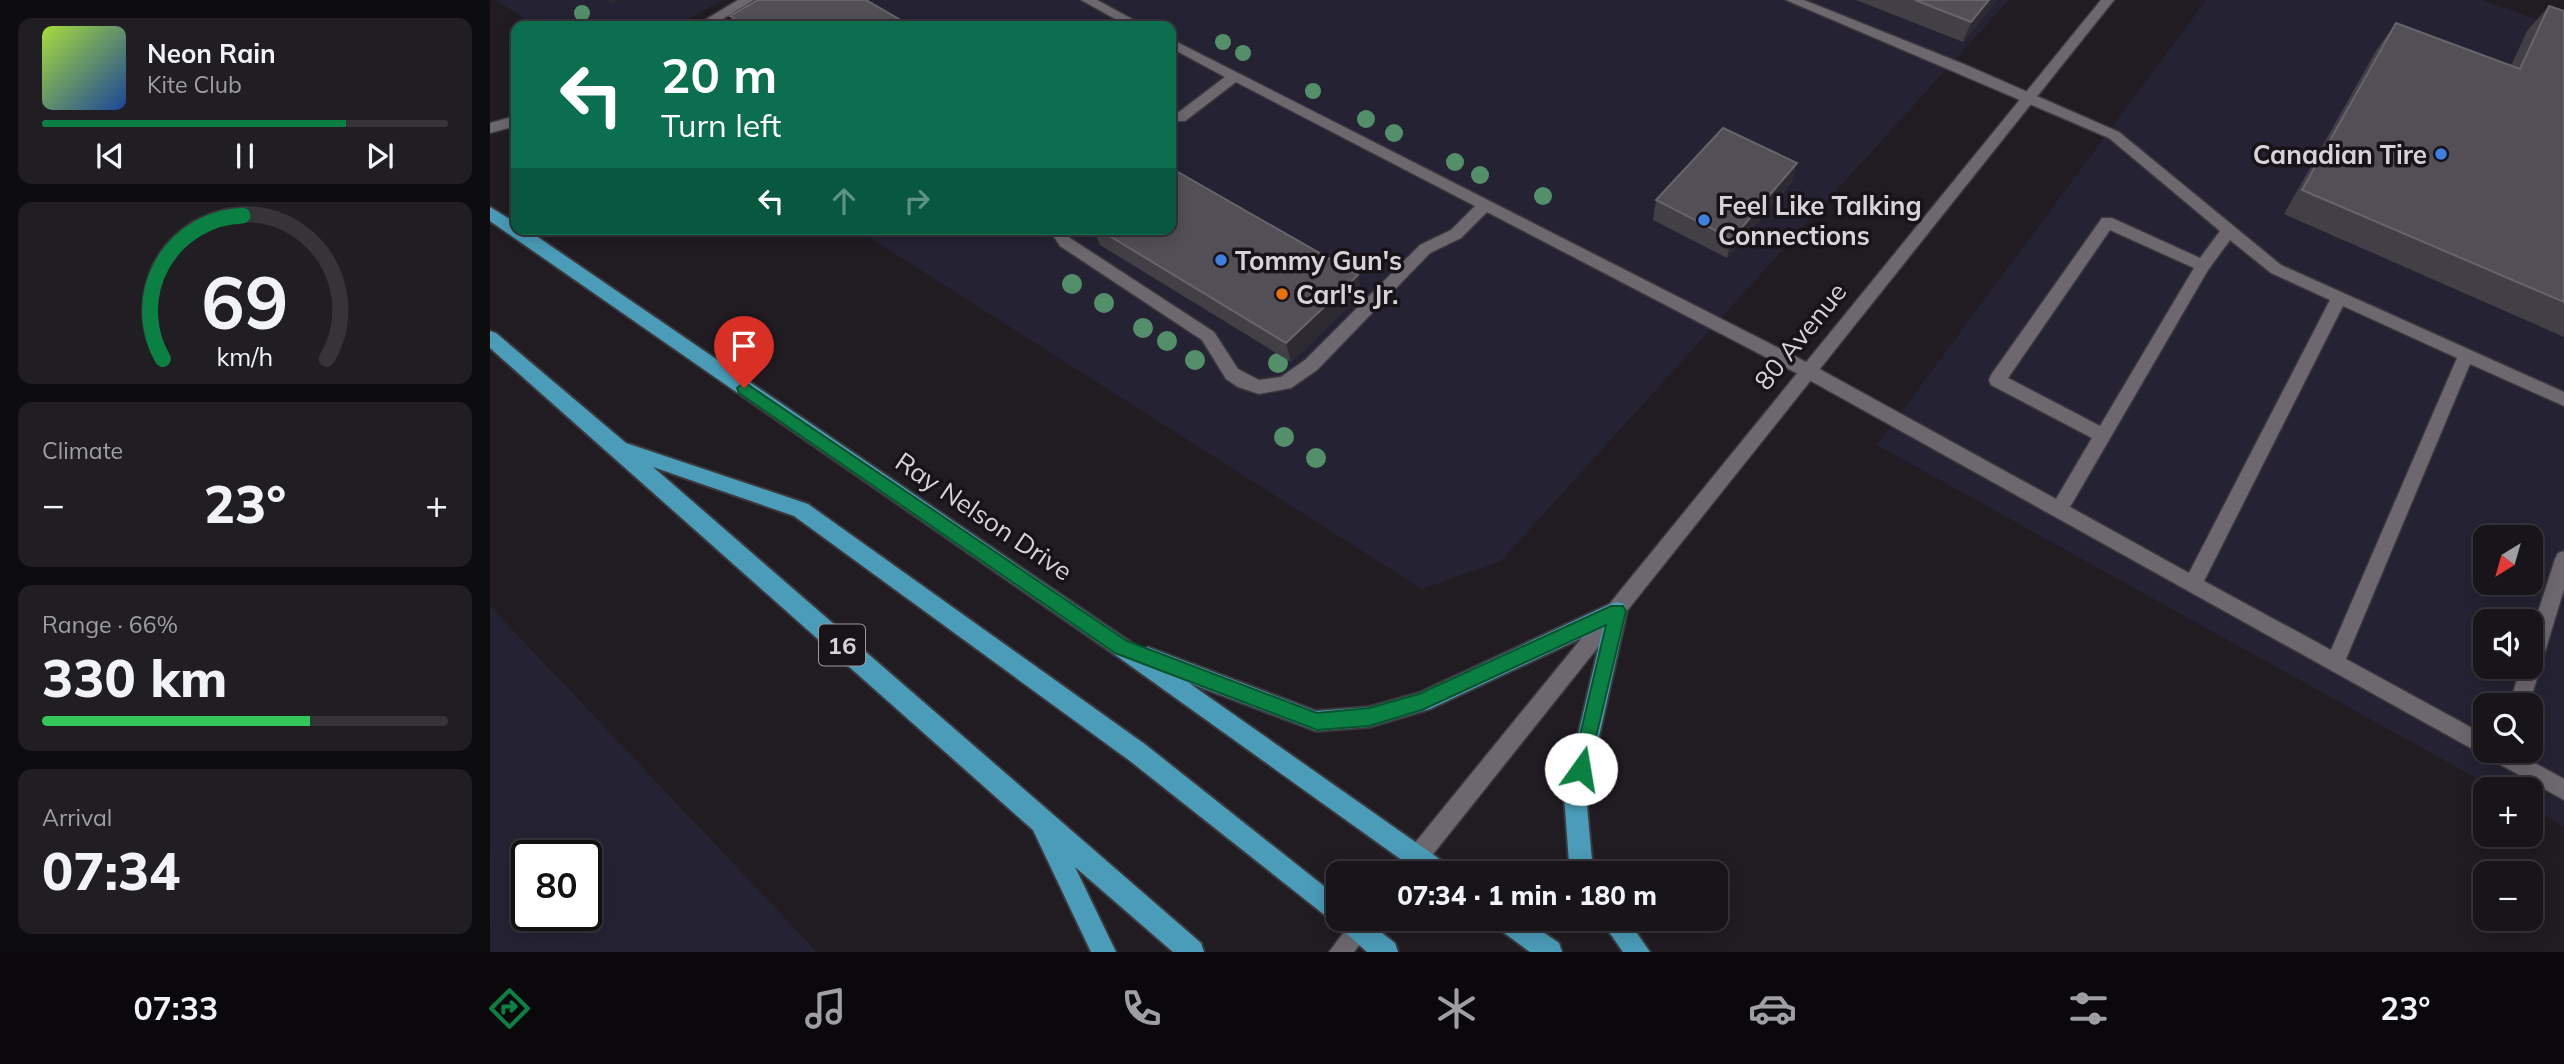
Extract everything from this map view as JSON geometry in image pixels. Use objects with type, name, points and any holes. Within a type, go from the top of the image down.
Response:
[{"type":"highway","name":"Ray Nelson Drive","points":[[490,213],[511,227]]},
{"type":"highway","name":"Ray Nelson Drive","points":[[524,235],[1121,647],[1406,861]]},
{"type":"highway","name":"16","points":[[490,338],[620,448],[1041,822],[1192,952]]},
{"type":"highway","points":[[620,448],[801,510],[1138,753],[1326,903]]},
{"type":"highway","points":[[1121,647],[1317,722],[1369,717],[1422,702],[1617,611]]},
{"type":"highway","points":[[1581,861],[1575,795],[1617,611]]},
{"type":"highway","points":[[1041,822],[1104,952]]},
{"type":"highway","points":[[1366,931],[1386,952]]},
{"type":"highway","points":[[1521,931],[1550,952]]},
{"type":"highway","points":[[1621,931],[1638,952]]},
{"type":"street","points":[[711,21],[748,0]]},
{"type":"street","points":[[1087,0],[1128,21]]},
{"type":"street","points":[[1792,0],[2114,135],[2276,269],[2564,400]]},
{"type":"street","name":"80 Avenue","points":[[1414,861],[2108,0]]},
{"type":"street","points":[[1176,46],[1808,371],[2473,738]]},
{"type":"street","points":[[1180,118],[1235,76]]},
{"type":"street","points":[[490,128],[511,122]]},
{"type":"street","points":[[1060,235],[1065,242],[1208,336],[1232,374],[1259,387],[1284,383],[1311,365],[1425,249],[1456,234],[1485,205]]},
{"type":"street","points":[[2103,436],[1997,380],[2107,222],[2203,266]]},
{"type":"street","points":[[2059,510],[2203,266],[2229,230]]},
{"type":"street","points":[[2193,584],[2340,297]]},
{"type":"street","points":[[2335,663],[2466,355]]},
{"type":"street","points":[[2523,693],[2564,559]]},
{"type":"street","points":[[2518,763],[2564,790]]},
{"type":"street","points":[[1340,952],[1352,931]]},
{"type":"shaded area","points":[[495,0],[723,0],[684,21],[529,21]]},
{"type":"shaded area","points":[[778,0],[2009,0],[1501,561],[1422,589],[865,235],[1176,235],[1176,21],[741,21]]},
{"type":"shaded area","points":[[2206,0],[2482,0],[2564,29],[2564,827],[2543,815],[2543,777],[2474,777],[1877,445]]},
{"type":"shaded area","points":[[490,606],[817,952],[490,952]]},
{"type":"building","points":[[758,0],[866,0],[902,21],[738,21],[730,16]]},
{"type":"building","points":[[1915,0],[1989,0],[1971,22]]},
{"type":"building","name":"Canadian Tire","points":[[2549,6],[2564,11],[2564,302],[2302,190],[2396,23],[2520,69]]},
{"type":"building","points":[[1723,128],[1797,163],[1732,239],[1656,200]]},
{"type":"building","points":[[1176,171],[1358,275],[1286,343],[1108,235],[1176,235]]},
{"type":"place","name":"Canadian Tire","points":[[2441,154]]},
{"type":"place","name":"Feel Like Talking Connections","points":[[1704,220]]},
{"type":"place","name":"Tommy Gun's","points":[[1221,260]]},
{"type":"place","name":"Carl's Jr.","points":[[1282,294]]},
{"type":"route","points":[[744,388],[1121,647],[1317,722],[1369,717],[1422,702],[1617,611],[1581,769]]}]
